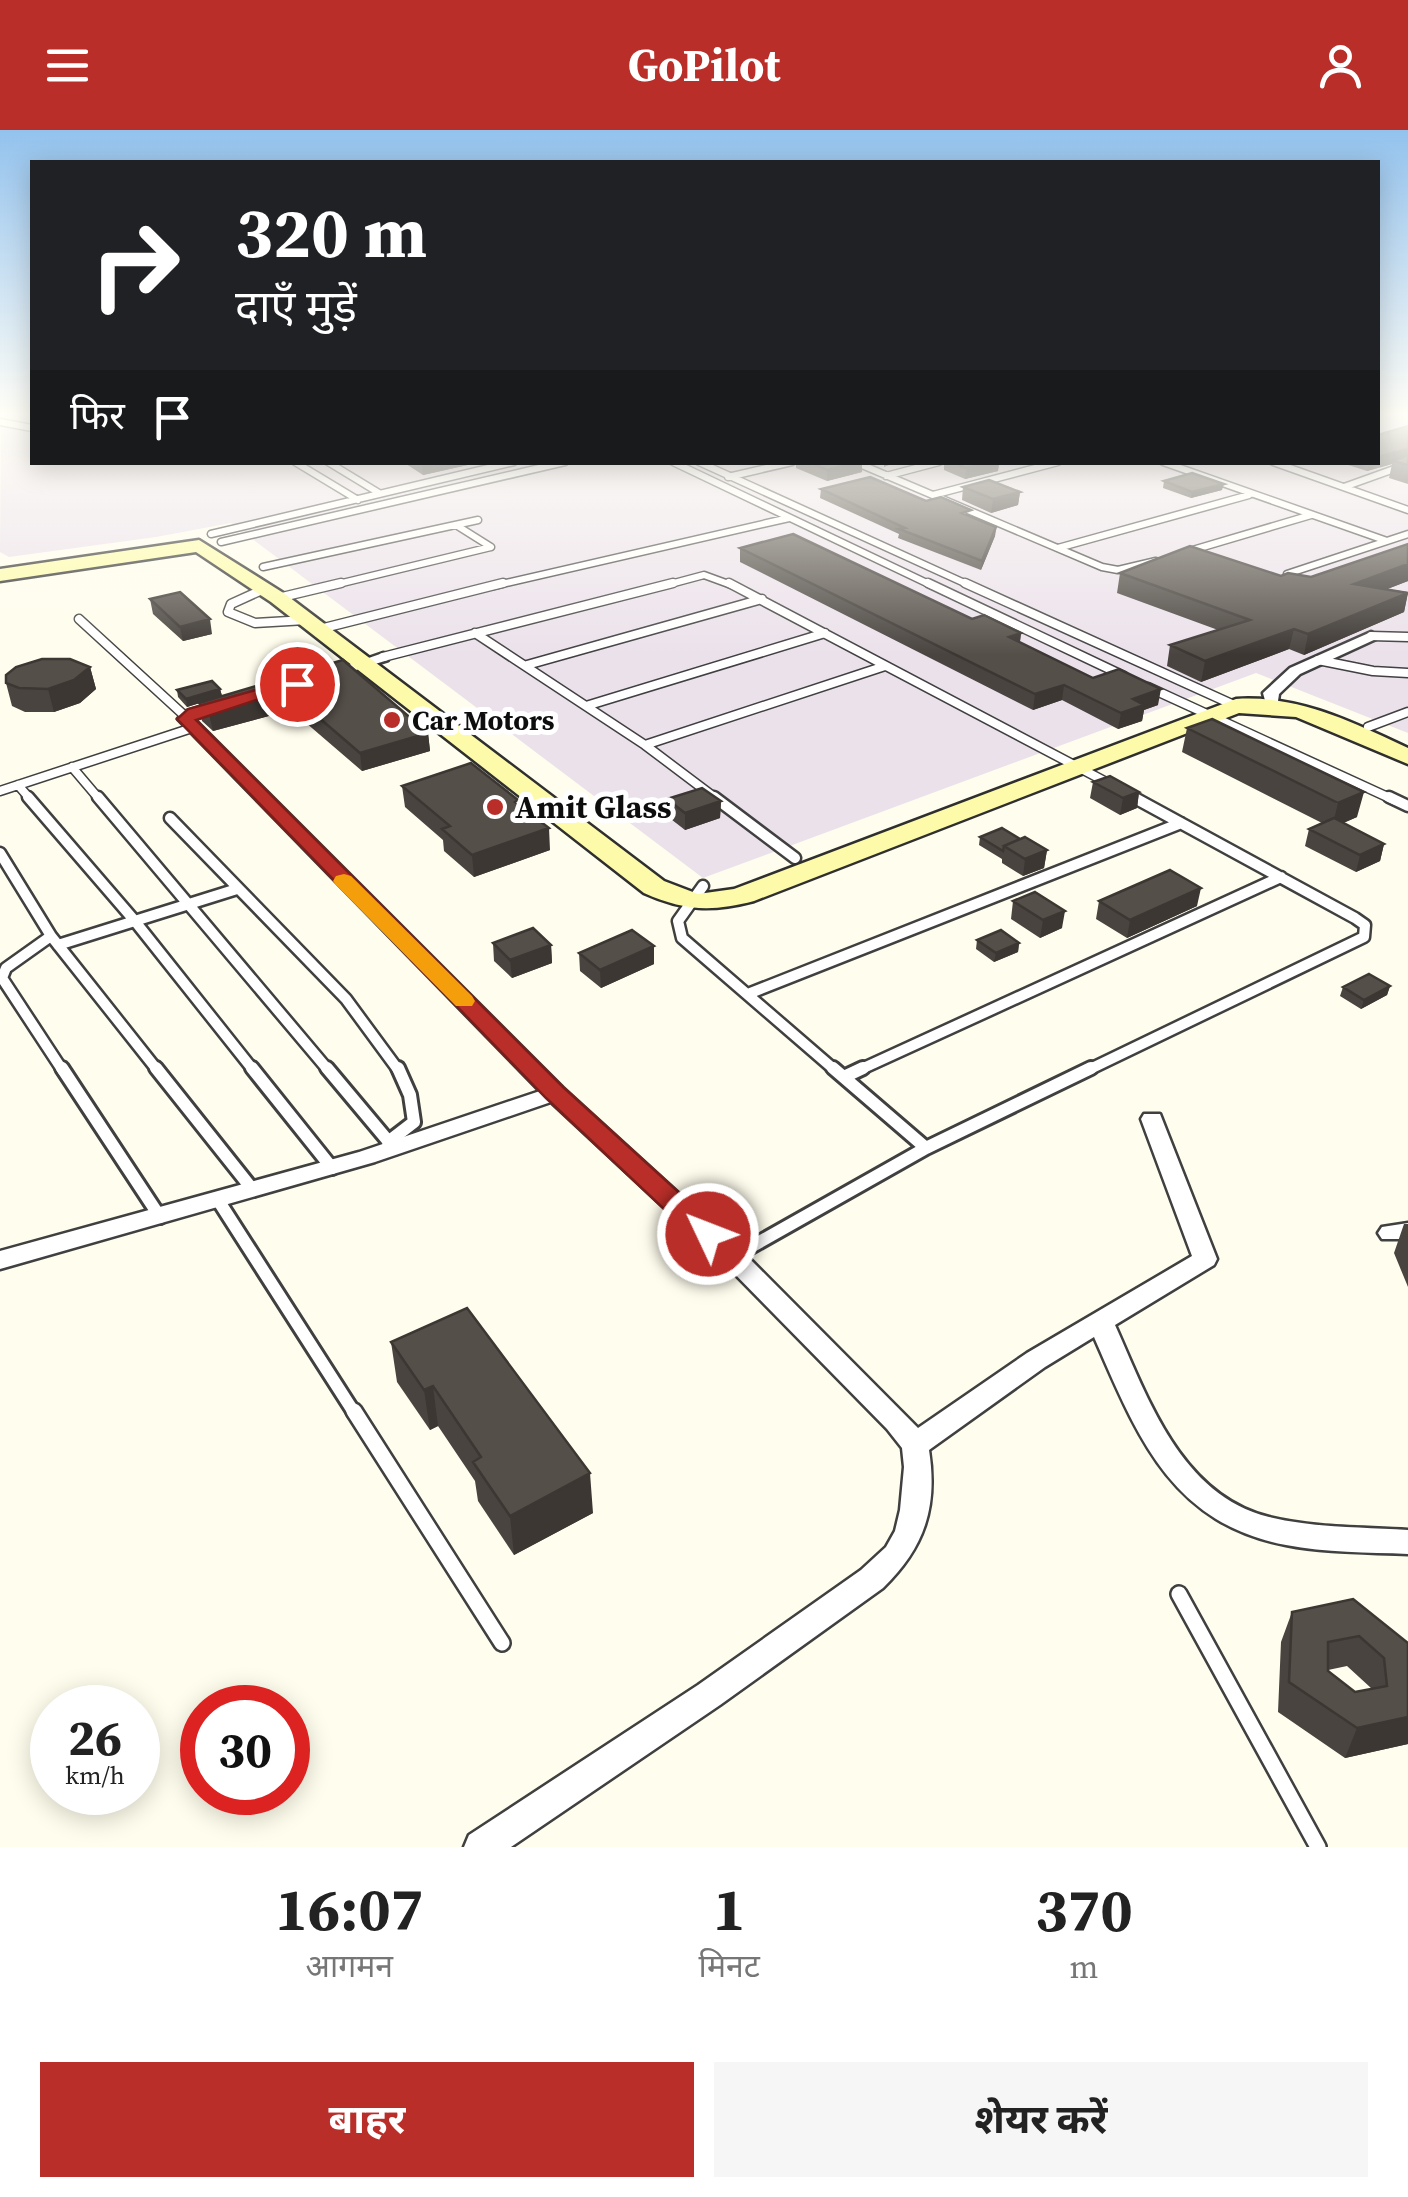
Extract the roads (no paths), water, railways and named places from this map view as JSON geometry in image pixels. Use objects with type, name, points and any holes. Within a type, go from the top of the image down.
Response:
[{"type":"main road","points":[[0,564],[205,540],[276,586],[711,904],[744,895],[1069,762]]},
{"type":"main road","points":[[0,575],[205,540]]},
{"type":"main road","points":[[276,586],[323,624]]},
{"type":"main road","points":[[1271,699],[1408,757]]},
{"type":"main road","points":[[696,894],[1214,707],[1271,699],[1308,700],[1408,744]]},
{"type":"street","points":[[1271,699],[1286,676],[1370,636]]},
{"type":"street","points":[[308,681],[374,661]]},
{"type":"street","points":[[251,697],[189,722],[555,1093],[733,1257],[897,1422],[915,1445],[918,1467],[910,1532],[896,1556],[872,1579],[710,1695],[481,1847]]},
{"type":"street","points":[[0,1260],[332,1168],[555,1093]]},
{"type":"street","points":[[915,1445],[1036,1360],[1206,1259],[1152,1119]]},
{"type":"street","points":[[1101,1323],[1153,1434],[1180,1474],[1207,1502],[1247,1522],[1281,1531],[1408,1542]]},
{"type":"lane","points":[[349,495],[368,506]]},
{"type":"lane","points":[[205,540],[374,495]]},
{"type":"lane","points":[[381,495],[392,501]]},
{"type":"lane","points":[[205,540],[418,495]]},
{"type":"lane","points":[[744,495],[1214,707]]},
{"type":"lane","points":[[766,495],[1214,707],[1408,806]]},
{"type":"lane","points":[[1057,548],[1246,495]]},
{"type":"lane","points":[[1253,495],[1387,541]]},
{"type":"lane","points":[[1365,495],[1408,510]]},
{"type":"lane","points":[[932,496],[1118,570],[1162,558]]},
{"type":"lane","points":[[1181,553],[1312,516]]},
{"type":"lane","points":[[478,520],[244,596],[231,604],[228,612],[255,622],[323,624],[790,518]]},
{"type":"lane","points":[[276,586],[492,546],[456,525]]},
{"type":"lane","points":[[1287,574],[1408,534]]},
{"type":"lane","points":[[374,661],[704,575],[715,576],[1069,762],[1365,926],[1364,936],[926,1148],[733,1257]]},
{"type":"lane","points":[[527,665],[762,599]]},
{"type":"lane","points":[[0,791],[189,722],[79,618]]},
{"type":"lane","points":[[475,633],[646,745],[796,858]]},
{"type":"lane","points":[[586,706],[825,634]]},
{"type":"lane","points":[[1370,636],[1408,636]]},
{"type":"lane","points":[[1318,660],[1373,671],[1408,673]]},
{"type":"lane","points":[[646,745],[885,666]]},
{"type":"lane","points":[[1368,726],[1408,712]]},
{"type":"lane","points":[[72,767],[391,1145],[411,1126],[415,1114],[397,1065],[310,960],[170,818]]},
{"type":"lane","points":[[18,786],[134,920],[332,1168]]},
{"type":"lane","points":[[748,994],[1181,823]]},
{"type":"lane","points":[[0,853],[55,940],[253,1190]]},
{"type":"lane","points":[[846,1076],[1281,877]]},
{"type":"lane","points":[[160,1217],[2,978],[6,968],[55,940],[236,889]]},
{"type":"lane","points":[[696,894],[678,922],[682,938],[926,1148]]},
{"type":"lane","points":[[218,1200],[502,1643]]},
{"type":"lane","points":[[1179,1594],[1318,1847]]},
{"type":"place","name":"Car Motors","points":[[392,720]]},
{"type":"place","name":"Amit Glass","points":[[495,807]]}]
